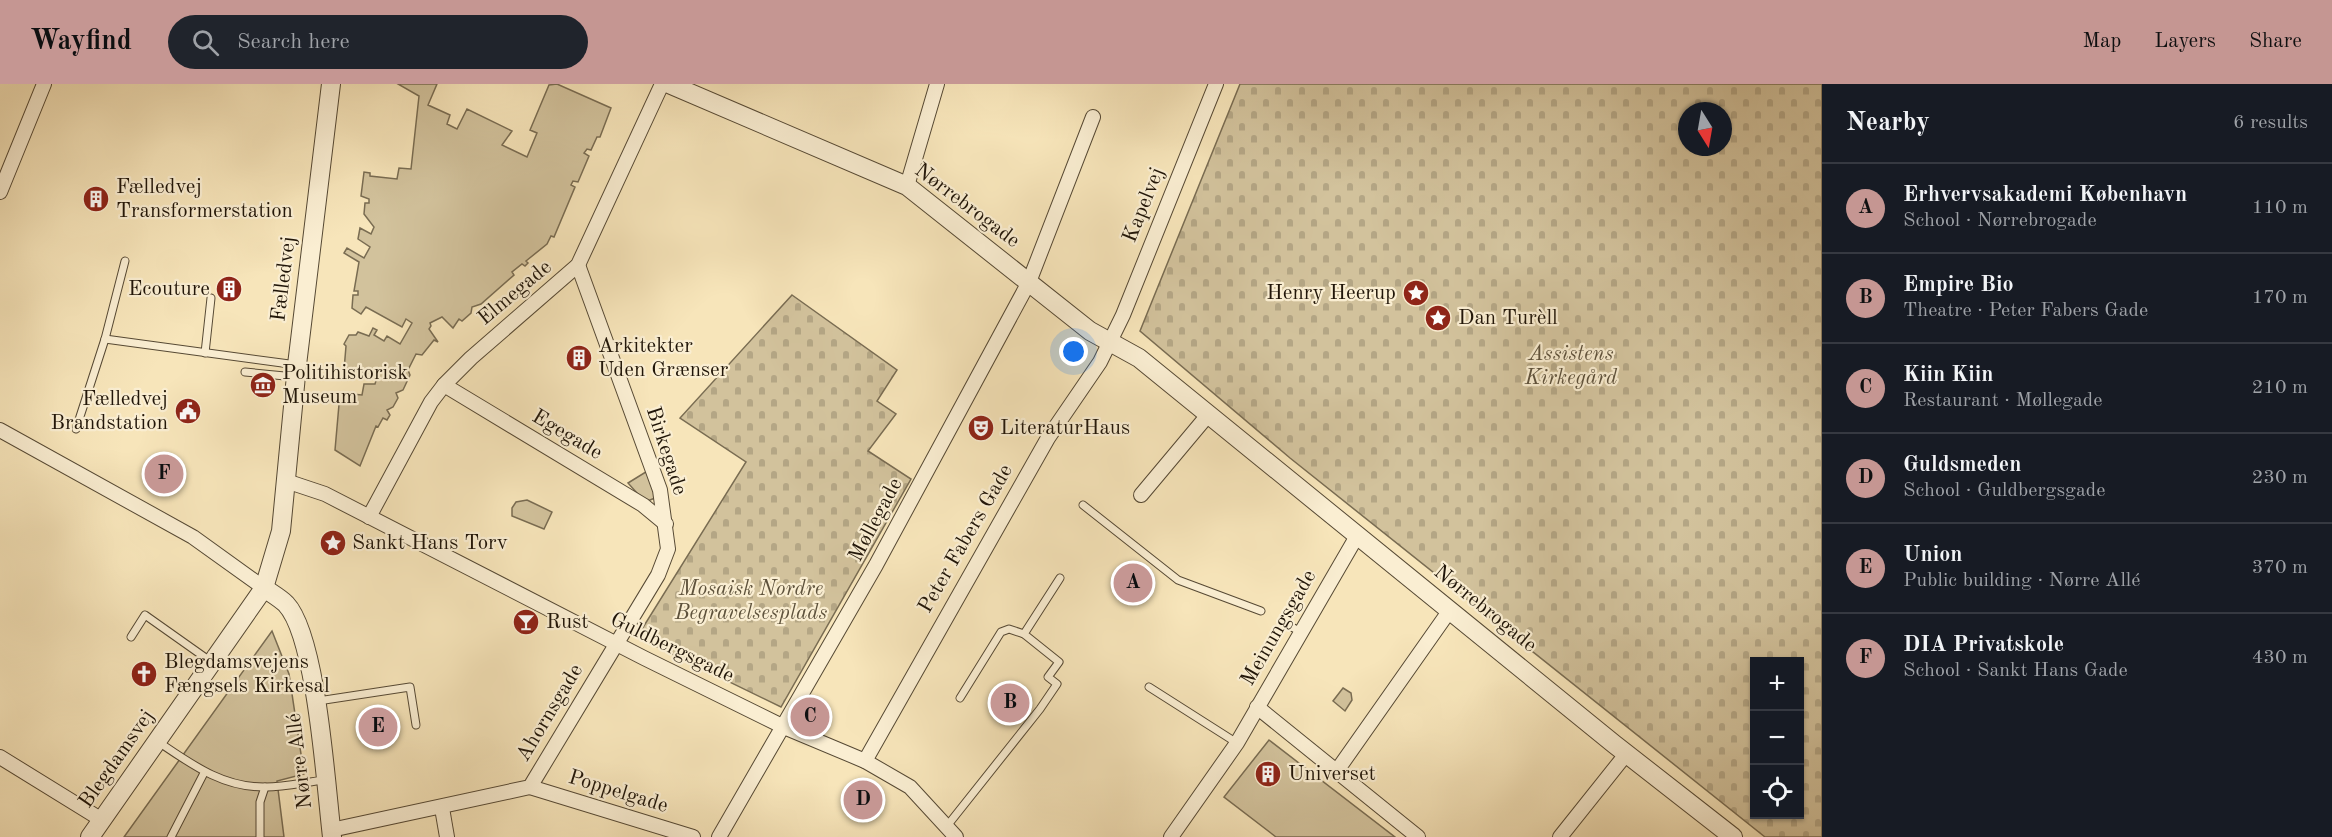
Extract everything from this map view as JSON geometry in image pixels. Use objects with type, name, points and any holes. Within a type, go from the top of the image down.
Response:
[{"type":"street","points":[[0,192],[6,156],[44,84]]},
{"type":"street","name":"Fælledvej","points":[[286,481],[296,371],[331,84]]},
{"type":"street","name":"Elmegade","points":[[369,517],[431,402],[444,385],[471,358],[578,265],[662,84]]},
{"type":"street","name":"Nørrebrogade","points":[[669,84],[695,89],[907,186],[1090,331],[1139,358],[1733,837]]},
{"type":"street","points":[[907,186],[937,84]]},
{"type":"street","name":"Kapelvej","points":[[1110,341],[1216,84]]},
{"type":"street","name":"Møllegade","points":[[719,837],[784,728],[1029,282],[1093,117]]},
{"type":"street","name":"Birkegade","points":[[578,265],[660,490],[666,524],[668,549],[658,575],[615,644]]},
{"type":"street","name":"Peter Fabers Gade","points":[[864,760],[1048,438],[1100,362],[1110,341]]},
{"type":"street","name":"Egegade","points":[[444,385],[643,505],[666,524]]},
{"type":"street","points":[[1141,495],[1208,415]]},
{"type":"street","points":[[0,430],[193,537],[264,588],[281,531],[286,481],[325,494],[369,517]]},
{"type":"street","name":"Guldbergsgade","points":[[369,517],[784,728],[864,760],[910,787],[952,831]]},
{"type":"street","name":"Meinungsgade","points":[[1171,837],[1237,743],[1357,536]]},
{"type":"street","name":"Blegdamsvej","points":[[90,837],[264,588]]},
{"type":"street","name":"Nørre Allé","points":[[264,588],[287,605],[296,620],[307,655],[316,702],[332,834]]},
{"type":"street","points":[[1336,772],[1450,610]]},
{"type":"street","name":"Ahornsgade","points":[[332,834],[530,788],[615,644]]},
{"type":"street","points":[[1257,707],[1418,837]]},
{"type":"street","points":[[1560,837],[1627,753]]},
{"type":"street","points":[[0,757],[102,820]]},
{"type":"street","name":"Poppelgade","points":[[530,788],[693,837]]},
{"type":"street","points":[[442,808],[447,837]]},
{"type":"lane","points":[[76,429],[105,339],[125,261]]},
{"type":"lane","points":[[205,353],[211,298]]},
{"type":"lane","points":[[105,339],[205,353],[296,371]]},
{"type":"lane","points":[[245,372],[296,371]]},
{"type":"lane","points":[[1083,505],[1178,580],[1260,611]]},
{"type":"lane","points":[[960,698],[1001,632],[1009,629],[1024,633],[1060,579]]},
{"type":"lane","points":[[131,637],[145,615],[212,663]]},
{"type":"lane","points":[[1288,625],[1301,632]]},
{"type":"lane","name":"Guldbergsgade","points":[[952,831],[1057,684],[1048,677],[1059,662],[1024,633]]},
{"type":"lane","points":[[316,702],[410,687],[416,725]]},
{"type":"lane","points":[[1149,687],[1237,743]]},
{"type":"lane","points":[[157,741],[204,773],[233,784],[265,787],[325,780]]},
{"type":"lane","points":[[171,837],[204,773]]},
{"type":"lane","points":[[260,837],[260,802],[265,787]]},
{"type":"green space","points":[[398,84],[437,84],[428,105],[450,115],[447,124],[457,129],[467,109],[512,131],[502,145],[527,157],[537,133],[530,130],[549,85],[557,84],[611,108],[600,137],[597,137],[591,150],[587,149],[584,153],[589,156],[578,182],[573,181],[571,185],[575,187],[554,237],[551,236],[547,244],[526,261],[528,263],[525,266],[522,264],[512,272],[514,275],[481,304],[472,307],[471,313],[462,321],[459,319],[453,328],[442,317],[430,323],[429,329],[438,342],[434,340],[422,355],[416,354],[408,370],[410,375],[403,390],[396,393],[398,398],[393,407],[387,410],[390,415],[387,420],[383,418],[378,427],[376,426],[360,466],[335,450],[340,393],[362,395],[364,384],[375,384],[378,374],[344,370],[346,346],[344,344],[349,335],[356,335],[358,332],[369,336],[373,328],[377,330],[374,335],[384,341],[387,336],[400,344],[412,323],[406,319],[402,327],[366,307],[361,314],[352,308],[353,295],[358,295],[358,291],[354,291],[359,262],[344,253],[347,248],[364,258],[370,247],[358,239],[360,228],[371,234],[374,227],[364,214],[365,203],[369,203],[369,199],[361,196],[364,172],[370,173],[370,176],[397,179],[399,168],[411,169],[419,96]]},
{"type":"green space","name":"Assistens Kirkegård","points":[[1240,84],[1822,84],[1822,837],[1765,837],[1290,458],[1140,331]]},
{"type":"green space","name":"Mosaisk Nordre Begravelsesplads","points":[[792,295],[897,370],[877,401],[896,414],[868,451],[911,479],[781,707],[637,637],[746,462],[680,418]]},
{"type":"green space","points":[[649,470],[655,498],[645,502],[628,483]]},
{"type":"green space","points":[[527,500],[552,512],[544,529],[512,516],[512,508],[516,502]]},
{"type":"green space","points":[[272,631],[289,674],[304,774],[277,781],[284,837],[124,837]]},
{"type":"green space","points":[[1343,688],[1351,693],[1352,700],[1345,711],[1333,701]]},
{"type":"green space","points":[[1269,740],[1395,837],[1276,837],[1224,797]]},
{"type":"place","name":"Fælledvej Transformerstation","points":[[96,199]]},
{"type":"place","name":"Ecouture","points":[[229,289]]},
{"type":"place","name":"Henry Heerup","points":[[1416,293]]},
{"type":"place","name":"Dan Turèll","points":[[1438,318]]},
{"type":"place","name":"Arkitekter Uden Grænser","points":[[579,358]]},
{"type":"place","name":"Politihistorisk Museum","points":[[263,385]]},
{"type":"place","name":"Fælledvej Brandstation","points":[[188,411]]},
{"type":"place","name":"LiteraturHaus","points":[[981,428]]},
{"type":"place","name":"DIA Privatskole","points":[[164,474]]},
{"type":"place","name":"Sankt Hans Torv","points":[[333,543]]},
{"type":"place","name":"Erhvervsakademi København","points":[[1133,583]]},
{"type":"place","name":"Rust","points":[[526,622]]},
{"type":"place","name":"Blegdamsvejens Fængsels Kirkesal","points":[[144,674]]},
{"type":"place","name":"Empire Bio","points":[[1010,703]]},
{"type":"place","name":"Kiin Kiin","points":[[810,717]]},
{"type":"place","name":"Union","points":[[378,727]]},
{"type":"place","name":"Universet","points":[[1268,774]]},
{"type":"place","name":"Guldsmeden","points":[[863,800]]}]
